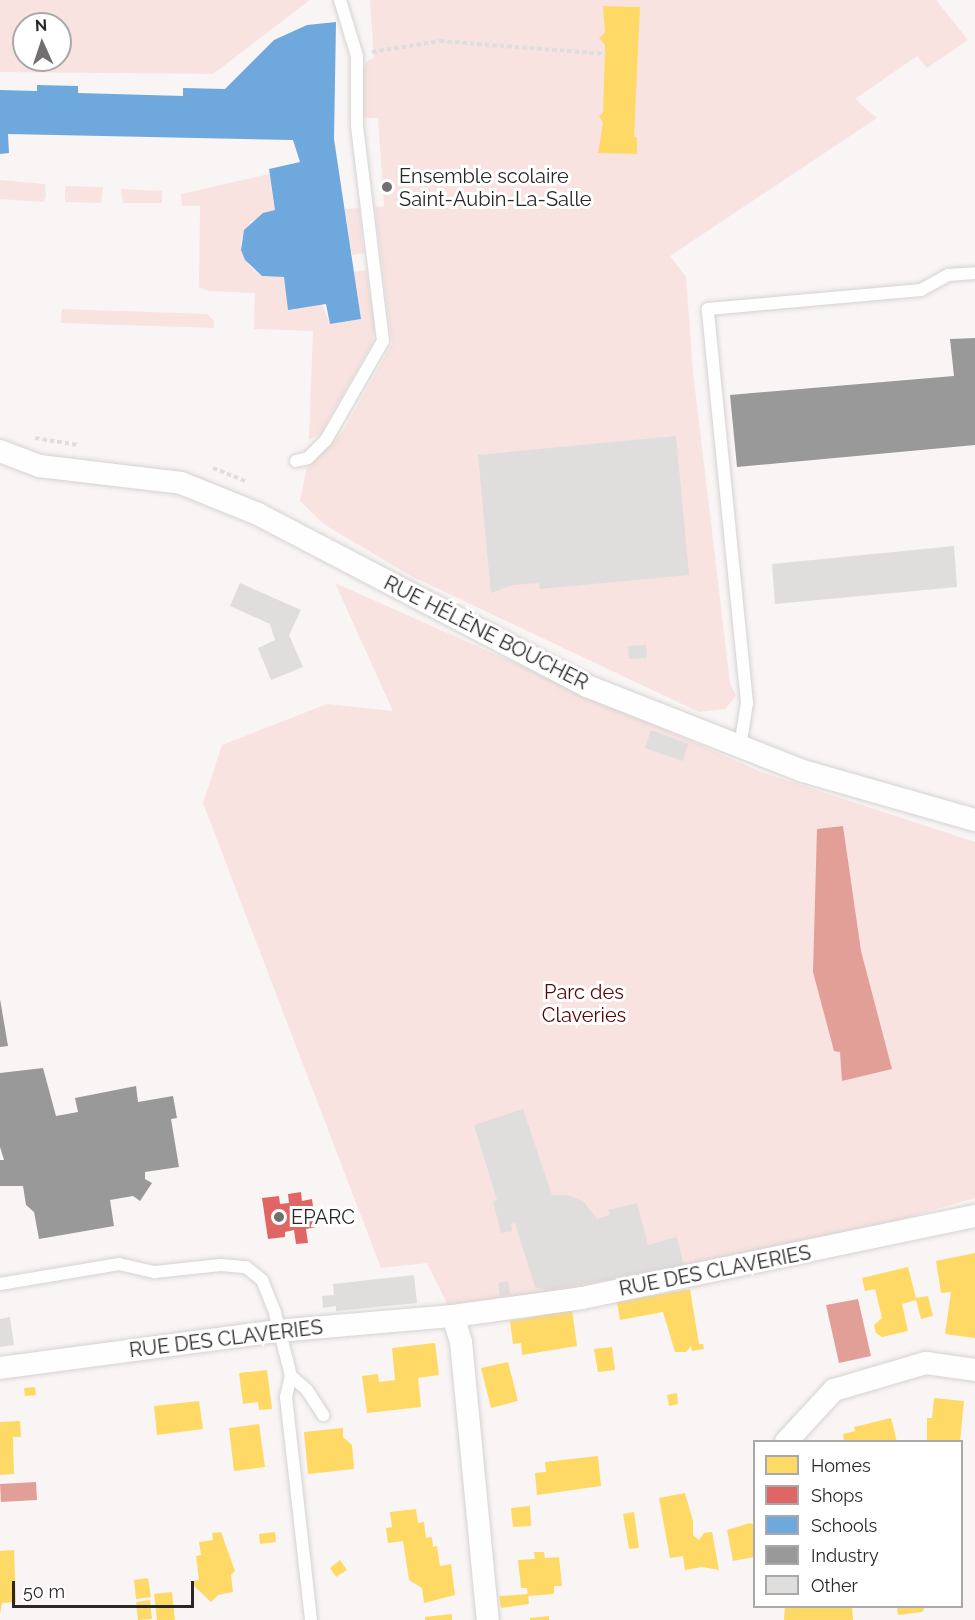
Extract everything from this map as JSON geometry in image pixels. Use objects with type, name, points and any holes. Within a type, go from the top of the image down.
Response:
[{"type":"street","name":"RUE HÉLÈNE BOUCHER","points":[[0,451],[39,466],[181,483],[265,518],[580,682],[803,771],[975,820]]},
{"type":"street","name":"RUE DES CLAVERIES","points":[[0,1368],[278,1331],[453,1316],[582,1298],[975,1216]]},
{"type":"street","points":[[453,1316],[461,1342],[488,1620]]},
{"type":"street","points":[[788,1440],[834,1389],[926,1363],[975,1370]]},
{"type":"lane","points":[[296,461],[308,458],[326,440],[383,341],[357,125],[357,56],[340,0]]},
{"type":"lane","points":[[740,747],[747,704],[708,309],[921,290],[948,275],[975,273]]},
{"type":"lane","points":[[0,1284],[119,1264],[156,1272],[221,1265],[246,1267],[262,1280],[275,1312],[291,1376],[286,1397],[311,1620]]},
{"type":"lane","points":[[291,1376],[307,1390],[323,1415]]},
{"type":"path","points":[[357,56],[440,41],[605,54]]},
{"type":"green space","points":[[0,0],[310,0],[213,74],[0,72]]},
{"type":"green space","points":[[370,0],[936,0],[968,40],[927,68],[917,56],[855,99],[877,118],[670,256],[686,277],[693,372],[730,683],[736,696],[725,709],[699,712],[411,576],[325,525],[300,501],[307,467],[343,431],[392,344],[375,207],[384,206],[378,118],[366,118],[360,113],[362,72],[367,61],[374,58]]},
{"type":"green space","points":[[269,174],[275,210],[250,222],[241,240],[241,250],[250,267],[262,276],[284,277],[322,304],[330,324],[361,319],[354,272],[366,270],[375,326],[372,344],[321,433],[309,440],[313,331],[254,329],[255,293],[209,291],[199,287],[200,206],[182,206],[181,194]]},
{"type":"green space","points":[[0,180],[45,184],[46,197],[43,202],[0,199]]},
{"type":"green space","points":[[65,186],[103,187],[101,203],[65,202]]},
{"type":"green space","points":[[121,189],[162,191],[162,203],[123,203]]},
{"type":"green space","points":[[359,208],[364,253],[352,255],[345,209]]},
{"type":"green space","points":[[62,309],[207,314],[214,321],[214,328],[61,323]]},
{"type":"green space","name":"Parc des Claveries","points":[[335,583],[761,772],[975,842],[975,1198],[874,1227],[583,1294],[449,1308],[427,1263],[381,1268],[203,803],[222,745],[327,704],[393,711]]},
{"type":"shaded area","points":[[843,826],[861,951],[892,1069],[842,1081],[840,1052],[834,1051],[813,972],[817,829]]},
{"type":"shaded area","points":[[858,1299],[871,1356],[839,1363],[826,1305]]},
{"type":"shaded area","points":[[36,1482],[37,1500],[1,1502],[0,1484]]},
{"type":"building: Homes","points":[[603,6],[640,7],[634,137],[637,137],[637,154],[598,153],[603,123],[599,116],[603,113],[605,45],[599,38],[605,33]]},
{"type":"building: Homes","points":[[975,1253],[975,1338],[945,1334],[951,1292],[941,1293],[936,1261]]},
{"type":"building: Homes","points":[[908,1267],[916,1298],[928,1296],[933,1316],[921,1319],[916,1300],[902,1304],[908,1331],[882,1337],[876,1333],[874,1325],[882,1318],[875,1289],[865,1291],[862,1278]]},
{"type":"building: Homes","points":[[690,1289],[699,1344],[703,1344],[704,1349],[692,1351],[691,1346],[686,1352],[675,1352],[663,1312],[620,1320],[617,1302]]},
{"type":"building: Homes","points":[[572,1310],[577,1346],[522,1355],[521,1343],[513,1344],[510,1321]]},
{"type":"building: Homes","points":[[435,1343],[439,1375],[418,1378],[421,1407],[367,1413],[362,1376],[378,1374],[379,1382],[395,1380],[392,1348]]},
{"type":"building: Homes","points":[[612,1347],[615,1370],[598,1372],[594,1349]]},
{"type":"building: Homes","points":[[508,1362],[518,1401],[491,1408],[481,1368]]},
{"type":"building: Homes","points":[[267,1370],[272,1409],[259,1410],[258,1402],[243,1404],[239,1373]]},
{"type":"building: Homes","points":[[35,1387],[36,1395],[25,1396],[24,1388]]},
{"type":"building: Homes","points":[[677,1393],[678,1404],[669,1406],[667,1395]]},
{"type":"building: Homes","points":[[934,1398],[964,1401],[960,1440],[927,1440],[927,1418],[932,1418]]},
{"type":"building: Homes","points":[[199,1401],[203,1429],[157,1435],[154,1406]]},
{"type":"building: Homes","points":[[891,1418],[896,1440],[844,1440],[843,1434],[855,1431],[854,1427]]},
{"type":"building: Homes","points":[[20,1421],[21,1437],[13,1437],[14,1474],[0,1475],[0,1422]]},
{"type":"building: Homes","points":[[259,1424],[265,1467],[234,1471],[229,1428]]},
{"type":"building: Homes","points":[[343,1428],[343,1437],[352,1445],[354,1469],[308,1474],[304,1432]]},
{"type":"building: Homes","points":[[598,1456],[601,1486],[537,1495],[535,1473],[546,1472],[545,1462]]},
{"type":"building: Homes","points":[[685,1493],[693,1521],[693,1535],[699,1540],[704,1533],[712,1532],[719,1570],[702,1567],[685,1570],[683,1556],[670,1558],[659,1498]]},
{"type":"building: Homes","points":[[530,1506],[531,1526],[513,1527],[511,1508]]},
{"type":"building: Homes","points":[[416,1509],[418,1523],[424,1522],[426,1538],[432,1537],[433,1547],[437,1546],[440,1566],[451,1564],[455,1595],[424,1603],[422,1588],[409,1580],[403,1541],[388,1543],[386,1528],[392,1527],[390,1512]]},
{"type":"building: Homes","points":[[634,1512],[639,1548],[629,1549],[623,1514]]},
{"type":"building: Homes","points":[[750,1523],[753,1524],[753,1557],[733,1561],[727,1530]]},
{"type":"building: Homes","points":[[221,1532],[235,1571],[231,1575],[233,1592],[218,1595],[211,1602],[194,1586],[193,1581],[199,1580],[196,1556],[201,1555],[199,1542],[213,1540],[212,1533]]},
{"type":"building: Homes","points":[[275,1532],[276,1542],[260,1544],[259,1534]]},
{"type":"building: Homes","points":[[14,1550],[16,1602],[2,1603],[0,1614],[0,1551]]},
{"type":"building: Homes","points":[[534,1552],[544,1552],[545,1558],[559,1557],[562,1586],[554,1586],[554,1594],[528,1596],[527,1588],[521,1588],[518,1560],[535,1559]]},
{"type":"building: Homes","points":[[340,1560],[347,1570],[336,1577],[330,1568]]},
{"type":"building: Homes","points":[[148,1578],[151,1597],[136,1599],[134,1580]]},
{"type":"building: Homes","points":[[172,1592],[175,1620],[157,1620],[154,1594]]},
{"type":"building: Homes","points":[[528,1594],[529,1604],[501,1608],[499,1596]]},
{"type":"building: Homes","points":[[150,1600],[152,1619],[138,1620],[136,1602]]},
{"type":"building: Homes","points":[[785,1608],[852,1608],[853,1620],[784,1620]]},
{"type":"building: Homes","points":[[897,1608],[925,1608],[922,1612],[898,1615]]},
{"type":"building: Homes","points":[[452,1614],[452,1620],[425,1620],[425,1617]]},
{"type":"building: Homes","points":[[549,1616],[549,1620],[530,1620],[530,1618]]},
{"type":"building: Shops","points":[[301,1192],[302,1201],[312,1199],[316,1227],[306,1229],[308,1243],[296,1244],[294,1230],[285,1232],[285,1237],[268,1239],[262,1198],[279,1196],[280,1204],[289,1203],[288,1194]]},
{"type":"building: Schools","points":[[336,22],[334,139],[361,319],[330,324],[326,304],[288,310],[284,277],[262,276],[245,260],[241,250],[244,230],[263,213],[275,210],[269,169],[300,162],[293,140],[8,134],[9,153],[0,154],[0,90],[37,91],[37,85],[78,86],[78,93],[183,96],[183,88],[225,89],[274,40],[307,25]]},
{"type":"building: Industry","points":[[975,338],[975,445],[737,467],[730,395],[954,376],[950,339]]},
{"type":"building: Industry","points":[[0,999],[8,1046],[0,1047]]},
{"type":"building: Industry","points":[[43,1068],[56,1116],[78,1112],[75,1098],[136,1086],[138,1102],[173,1096],[177,1118],[171,1119],[179,1167],[145,1172],[145,1179],[152,1183],[140,1201],[133,1196],[110,1200],[114,1226],[39,1239],[34,1212],[26,1205],[23,1186],[0,1186],[0,1160],[4,1160],[0,1147],[0,1073]]},
{"type":"building: Other","points":[[676,436],[689,575],[540,589],[539,583],[513,585],[491,593],[478,455]]},
{"type":"building: Other","points":[[954,546],[957,587],[775,604],[772,564]]},
{"type":"building: Other","points":[[240,583],[301,610],[289,635],[303,667],[271,680],[258,648],[275,640],[270,624],[230,606]]},
{"type":"building: Other","points":[[646,645],[647,658],[629,659],[628,646]]},
{"type":"building: Other","points":[[651,730],[688,744],[683,761],[645,748]]},
{"type":"building: Other","points":[[523,1109],[552,1195],[568,1195],[583,1201],[597,1219],[610,1215],[608,1210],[637,1203],[648,1245],[677,1237],[684,1267],[548,1290],[535,1287],[515,1223],[511,1224],[512,1231],[501,1233],[493,1201],[497,1200],[474,1125]]},
{"type":"building: Other","points":[[414,1275],[417,1303],[336,1311],[336,1306],[323,1308],[322,1296],[334,1295],[333,1284]]},
{"type":"building: Other","points":[[508,1281],[510,1294],[500,1296],[498,1283]]},
{"type":"building: Other","points":[[10,1317],[14,1345],[0,1347],[0,1319]]},
{"type":"place","name":"Ensemble scolaire Saint-Aubin-La-Salle","points":[[387,187]]},
{"type":"place","name":"EPARC","points":[[279,1217]]}]
